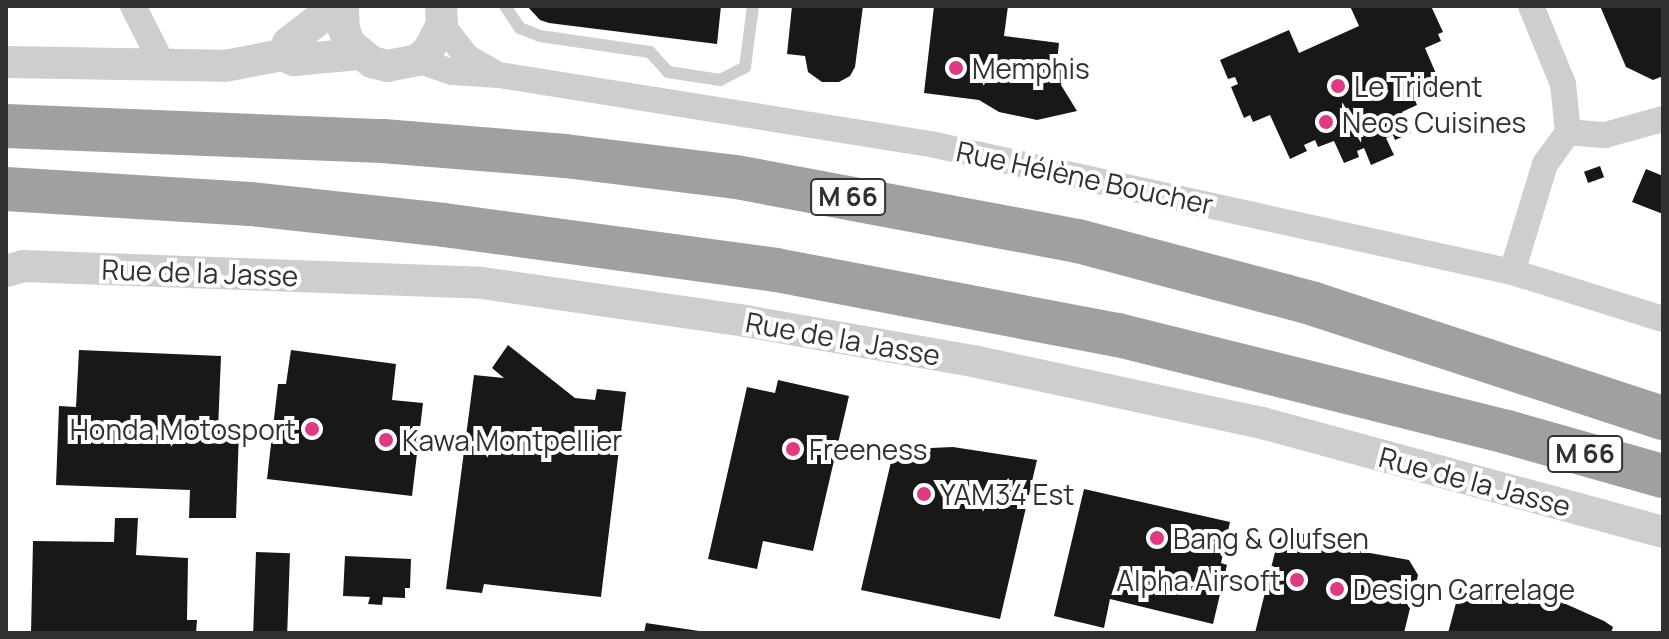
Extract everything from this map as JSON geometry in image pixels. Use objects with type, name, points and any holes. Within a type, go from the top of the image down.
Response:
[{"type":"highway","name":"M 66","points":[[6,126],[383,141],[565,156],[736,177],[1093,245],[1314,304],[1663,418]]},
{"type":"highway","name":"M 66","points":[[6,189],[340,214],[605,244],[776,270],[1118,335],[1507,432],[1663,476]]},
{"type":"street","points":[[133,6],[163,65]]},
{"type":"street","points":[[282,55],[288,43],[336,6]]},
{"type":"street","points":[[343,6],[344,29],[359,54]]},
{"type":"street","points":[[1512,272],[1545,164],[1568,132],[1563,84],[1531,6]]},
{"type":"street","points":[[6,62],[239,65],[282,55],[294,60],[359,54],[387,66],[417,60],[437,39],[442,15]]},
{"type":"street","name":"Rue Hélène Boucher","points":[[442,15],[467,57],[499,75]]},
{"type":"street","name":"Rue Hélène Boucher","points":[[417,60],[452,72],[499,75],[935,145],[1512,272],[1663,319]]},
{"type":"street","points":[[1568,132],[1605,135],[1663,119]]},
{"type":"street","name":"Rue de la Jasse","points":[[6,271],[23,266],[46,266],[482,283],[745,321],[973,361],[1262,423],[1663,532]]},
{"type":"lane","points":[[505,6],[520,28],[540,36],[650,52],[668,72],[720,80],[745,67],[753,6]]},
{"type":"building","points":[[527,6],[721,6],[717,44],[549,23],[540,20]]},
{"type":"building","points":[[792,6],[863,6],[855,67],[850,76],[839,82],[822,82],[808,72],[805,56],[787,54]]},
{"type":"building","points":[[934,6],[1008,6],[1004,36],[1059,43],[1057,62],[1064,64],[1061,85],[1077,111],[1037,120],[999,112],[979,100],[924,93]]},
{"type":"building","name":"Le Trident","points":[[1350,6],[1431,6],[1443,32],[1438,34],[1441,41],[1425,48],[1444,92],[1415,100],[1417,105],[1402,112],[1411,133],[1395,140],[1393,135],[1386,138],[1394,155],[1371,165],[1364,148],[1357,151],[1359,157],[1344,163],[1334,141],[1318,147],[1315,140],[1304,145],[1307,151],[1290,159],[1270,115],[1253,122],[1250,115],[1244,118],[1231,87],[1238,84],[1235,77],[1228,79],[1220,60],[1289,30],[1299,53],[1359,26]]},
{"type":"building","points":[[1600,6],[1663,6],[1663,76],[1653,80],[1626,67]]},
{"type":"building","points":[[1600,166],[1604,177],[1588,183],[1584,172]]},
{"type":"building","points":[[1646,169],[1663,176],[1663,214],[1632,202]]},
{"type":"building","points":[[508,345],[575,398],[595,400],[597,389],[626,392],[601,597],[484,584],[482,593],[446,589],[474,375],[504,378],[492,368]]},
{"type":"building","points":[[79,350],[221,356],[218,430],[239,431],[236,518],[189,518],[190,490],[56,485],[59,406],[76,407]]},
{"type":"building","points":[[291,350],[396,364],[392,400],[423,403],[412,496],[267,479],[278,384],[286,384]]},
{"type":"building","points":[[778,380],[849,396],[813,551],[763,541],[757,569],[708,559],[747,387],[775,393]]},
{"type":"building","points":[[953,447],[1037,460],[1000,619],[861,590],[894,449],[922,455],[931,448]]},
{"type":"building","points":[[1084,489],[1230,522],[1221,563],[1227,565],[1213,624],[1110,599],[1104,628],[1054,616]]},
{"type":"building","points":[[115,518],[138,518],[136,555],[188,558],[187,620],[197,620],[196,633],[31,633],[33,541],[114,542]]},
{"type":"building","points":[[1288,530],[1333,541],[1331,546],[1409,560],[1418,575],[1404,633],[1255,633],[1278,540]]},
{"type":"building","points":[[256,552],[290,553],[287,633],[253,633]]},
{"type":"building","points":[[345,556],[411,559],[410,588],[405,588],[405,598],[383,597],[382,605],[368,604],[370,597],[343,596]]},
{"type":"building","points":[[1478,587],[1550,597],[1613,627],[1611,633],[1448,633],[1460,588]]},
{"type":"building","points":[[646,623],[699,631],[699,633],[644,633]]},
{"type":"place","name":"Memphis","points":[[956,68]]},
{"type":"place","name":"Le Trident","points":[[1338,86]]},
{"type":"place","name":"Neos Cuisines","points":[[1326,122]]},
{"type":"place","name":"Honda Motosport","points":[[312,429]]},
{"type":"place","name":"Kawa Montpellier","points":[[386,440]]},
{"type":"place","name":"Freeness","points":[[793,449]]},
{"type":"place","name":"YAM34 Est","points":[[924,494]]},
{"type":"place","name":"Bang & Olufsen","points":[[1157,538]]},
{"type":"place","name":"Alpha Airsoft","points":[[1297,580]]},
{"type":"place","name":"Design Carrelage","points":[[1337,589]]}]
